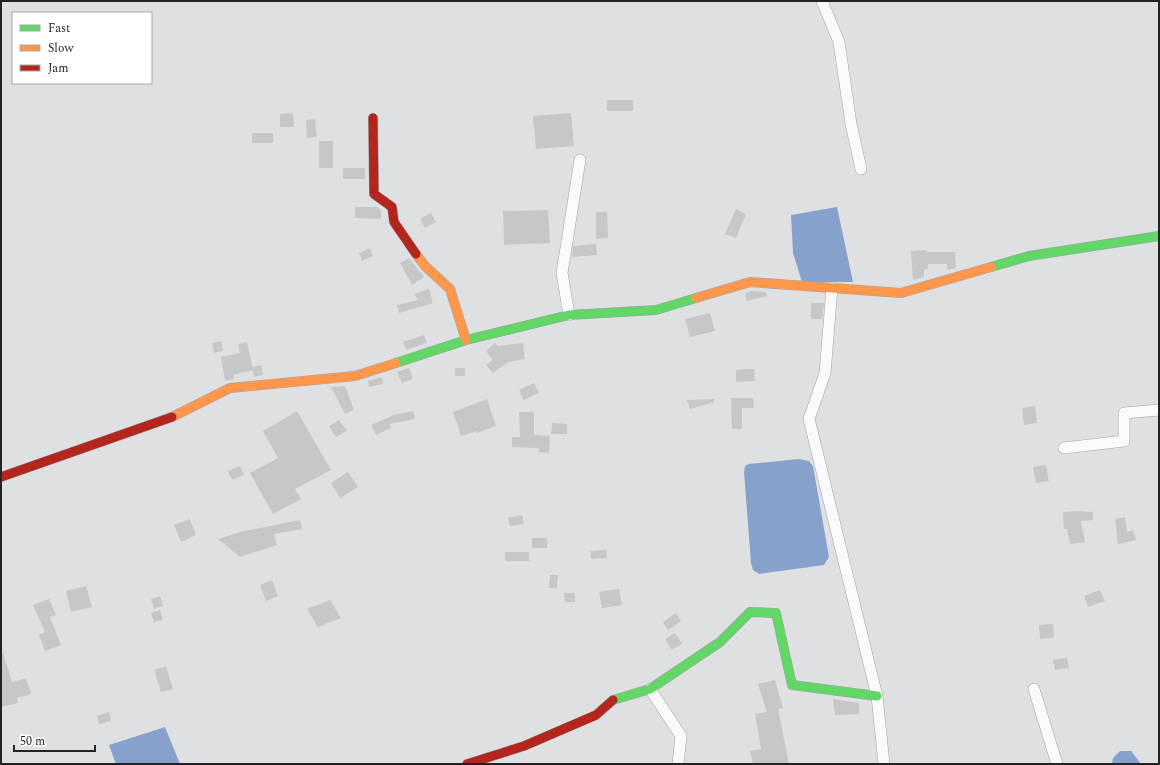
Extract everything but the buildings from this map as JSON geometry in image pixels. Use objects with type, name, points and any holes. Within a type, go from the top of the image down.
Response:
[{"type":"street","points":[[822,1],[839,42],[851,124],[861,169]]},
{"type":"street","points":[[373,118],[374,194],[392,207],[394,222],[398,228],[425,266],[450,289],[466,340]]},
{"type":"street","points":[[569,316],[562,273],[580,160]]},
{"type":"street","points":[[1,477],[175,416],[230,388],[355,376],[466,340],[569,316],[656,310],[750,282],[901,292],[1029,256],[1159,236]]},
{"type":"street","points":[[832,288],[825,373],[809,419],[877,696],[884,764]]},
{"type":"street","points":[[1064,448],[1124,440],[1124,413],[1159,410]]},
{"type":"street","points":[[468,764],[524,746],[596,714],[614,700],[650,689],[720,642],[750,612],[776,613],[792,685],[877,696]]},
{"type":"street","points":[[1034,688],[1057,764]]},
{"type":"street","points":[[650,689],[681,736],[678,764]]},
{"type":"water","points":[[837,207],[853,282],[802,282],[793,253],[791,215]]},
{"type":"water","points":[[799,459],[809,461],[813,466],[829,557],[824,565],[759,574],[753,570],[751,563],[744,472],[745,466],[749,464]]},
{"type":"water","points":[[165,727],[180,764],[116,764],[109,745]]},
{"type":"water","points":[[1120,751],[1131,751],[1141,764],[1112,764],[1113,758]]},
{"type":"traffic: fast","points":[[991,267],[1029,256],[1159,236]]},
{"type":"traffic: fast","points":[[396,363],[466,340],[569,315],[656,310],[696,298]]},
{"type":"traffic: fast","points":[[613,700],[650,689],[720,642],[750,612],[776,613],[792,685],[877,696]]},
{"type":"traffic: slow","points":[[416,254],[425,266],[450,289],[466,340]]},
{"type":"traffic: slow","points":[[696,298],[750,282],[901,293],[991,267]]},
{"type":"traffic: slow","points":[[172,417],[230,388],[355,376],[396,363]]},
{"type":"traffic: jam","points":[[373,118],[374,194],[392,207],[394,222],[416,254]]},
{"type":"traffic: jam","points":[[1,477],[172,417]]},
{"type":"traffic: jam","points":[[467,764],[524,746],[596,715],[613,700]]}]
